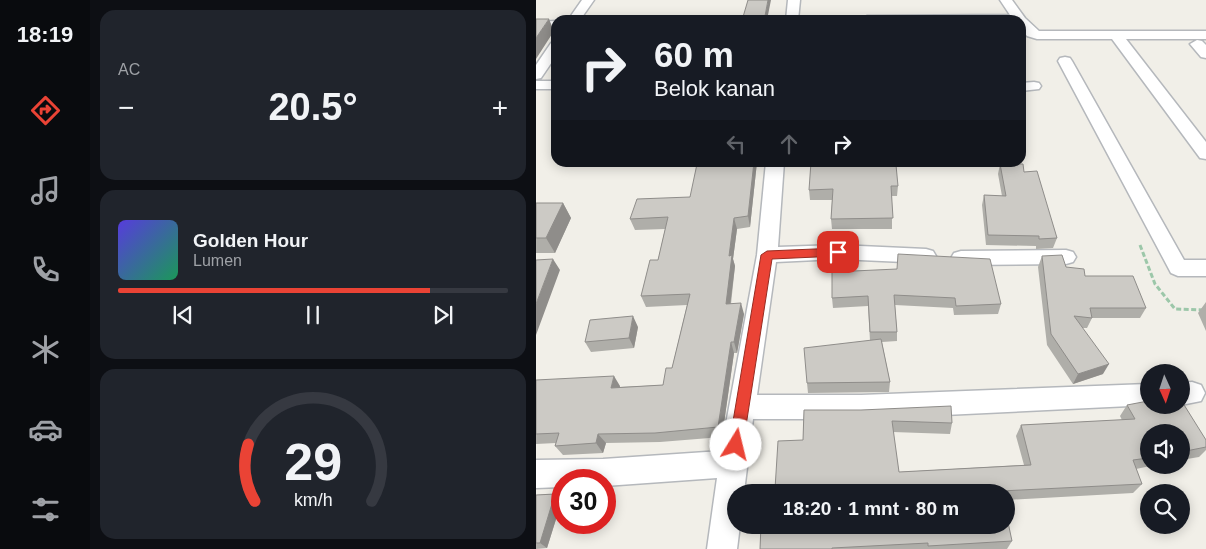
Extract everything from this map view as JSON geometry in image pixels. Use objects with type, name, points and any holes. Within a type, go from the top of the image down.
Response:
[{"type":"street","points":[[578,15],[588,0]]},
{"type":"street","points":[[792,15],[794,0]]},
{"type":"street","points":[[1006,0],[1012,15]]},
{"type":"street","points":[[536,26],[551,25]]},
{"type":"street","points":[[1026,28],[1037,35],[1116,35],[1203,44]]},
{"type":"street","points":[[1116,35],[1206,154]]},
{"type":"street","points":[[536,75],[551,53]]},
{"type":"street","points":[[1065,61],[1178,268],[1206,268]]},
{"type":"street","points":[[536,85],[551,85]]},
{"type":"street","points":[[722,549],[733,464],[767,255],[775,167]]},
{"type":"street","points":[[767,255],[838,252],[990,259],[1066,257]]},
{"type":"street","points":[[742,407],[861,407],[1140,395]]},
{"type":"street","points":[[536,474],[603,473],[733,464]]},
{"type":"building","points":[[748,0],[768,0],[765,15],[744,15]]},
{"type":"building","points":[[536,19],[549,19],[536,38]]},
{"type":"building","points":[[696,167],[753,167],[748,216],[734,218],[726,304],[741,303],[734,342],[731,342],[718,427],[655,433],[598,434],[596,443],[555,446],[559,433],[536,434],[536,380],[614,376],[611,388],[663,385],[666,368],[672,368],[690,294],[641,296],[650,260],[658,260],[668,217],[630,219],[637,199],[690,197]]},
{"type":"building","points":[[811,167],[896,167],[898,186],[891,186],[893,218],[831,219],[833,189],[809,190]]},
{"type":"building","points":[[1001,167],[1023,167],[1024,172],[1037,171],[1057,238],[1039,239],[1039,236],[988,235],[984,195],[1006,196]]},
{"type":"building","points":[[536,203],[563,203],[546,238],[536,238]]},
{"type":"building","points":[[898,254],[990,259],[1001,304],[956,306],[955,298],[894,295],[897,332],[870,332],[868,296],[832,298],[832,272],[897,269]]},
{"type":"building","points":[[1062,255],[1066,267],[1084,269],[1085,276],[1133,276],[1146,308],[1090,308],[1092,318],[1074,316],[1109,364],[1078,374],[1051,334],[1042,256]]},
{"type":"building","points":[[553,259],[536,304],[536,260]]},
{"type":"building","points":[[633,316],[629,338],[585,342],[590,320]]},
{"type":"building","points":[[881,339],[890,382],[807,383],[804,348]]},
{"type":"building","points":[[1140,403],[1140,414],[1190,414],[1206,440],[1206,447],[1190,450],[1190,424],[1140,424],[1140,459],[1133,460],[1142,484],[1015,490],[1015,484],[775,484],[778,441],[803,440],[804,410],[861,410],[951,406],[952,423],[892,421],[899,472],[1031,465],[1021,425],[1135,419],[1127,405]]},
{"type":"building","points":[[551,494],[551,507],[540,543],[536,543],[536,495]]},
{"type":"building","points":[[761,534],[1010,534],[1012,541],[928,546],[928,543],[832,549],[760,549]]},
{"type":"route","points":[[736,445],[767,255],[838,252]]}]
